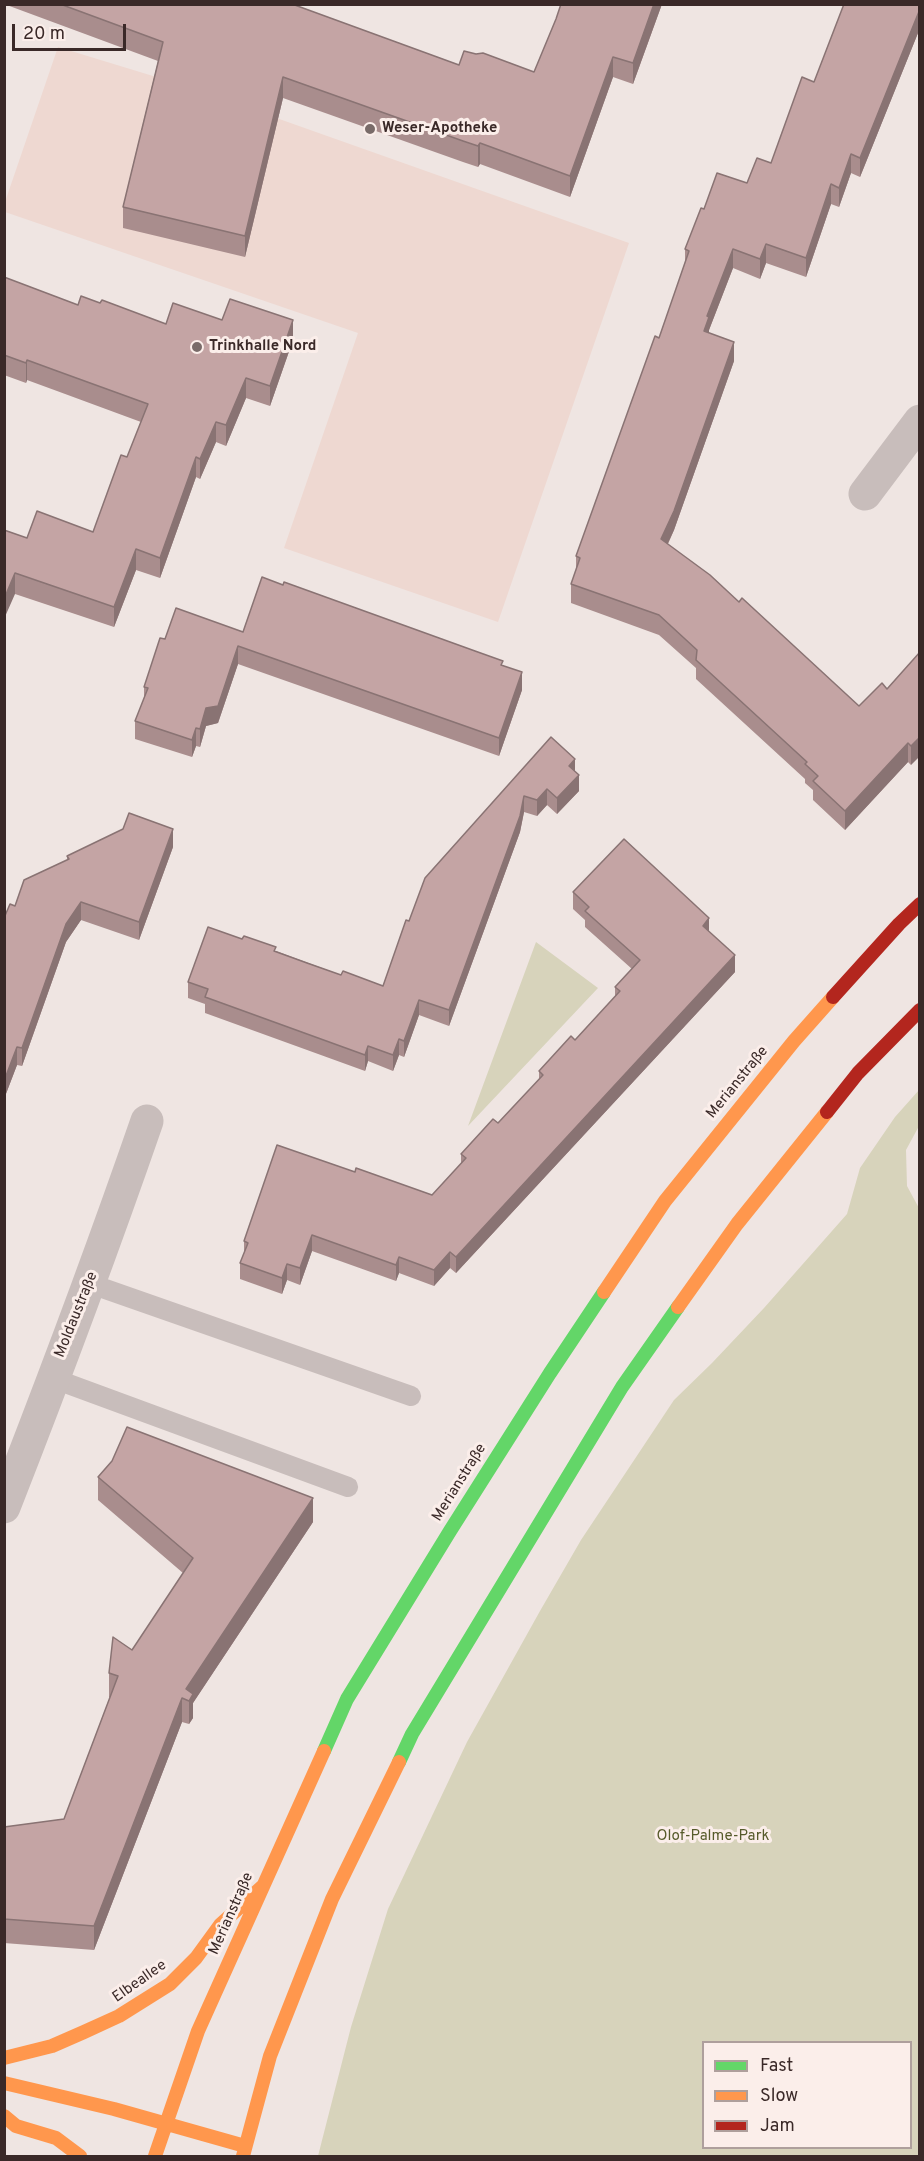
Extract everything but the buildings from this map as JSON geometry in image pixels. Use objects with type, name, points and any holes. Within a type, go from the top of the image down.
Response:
[{"type":"main road","name":"Merianstraße","points":[[155,2157],[198,2031],[347,1700],[450,1531],[563,1354],[665,1201],[794,1041],[899,924],[920,904]]},
{"type":"main road","points":[[4,2083],[165,2124],[244,2151],[270,2056],[332,1899],[412,1734],[622,1387],[738,1224],[858,1072],[920,1010]]},
{"type":"main road","name":"Elbeallee","points":[[4,2058],[52,2046],[84,2032],[119,2016],[170,1984],[196,1958],[220,1925],[263,1886]]},
{"type":"main road","points":[[4,2116],[16,2126],[56,2138],[80,2157]]},
{"type":"street","points":[[866,494],[920,422]]},
{"type":"street","name":"Moldaustraße","points":[[4,1507],[12,1468],[91,1284],[147,1121]]},
{"type":"lane","points":[[91,1284],[411,1396]]},
{"type":"lane","points":[[52,1378],[348,1487]]},
{"type":"green space","points":[[536,942],[598,988],[468,1126]]},
{"type":"green space","name":"Olof-Palme-Park","points":[[919,1090],[919,1126],[906,1150],[907,1186],[920,1210],[919,2156],[318,2156],[351,2027],[388,1909],[467,1742],[581,1540],[674,1400],[764,1308],[847,1214],[860,1168],[895,1117]]},
{"type":"shaded area","points":[[58,47],[189,87],[629,243],[498,622],[284,548],[358,333],[5,212],[5,202]]},
{"type":"traffic: fast","points":[[324,1751],[347,1699],[450,1531],[604,1292]]},
{"type":"traffic: fast","points":[[399,1762],[412,1734],[622,1387],[678,1307]]},
{"type":"traffic: slow","points":[[604,1292],[665,1201],[794,1041],[833,997]]},
{"type":"traffic: slow","points":[[678,1307],[737,1224],[827,1112]]},
{"type":"traffic: slow","points":[[155,2156],[198,2031],[324,1751]]},
{"type":"traffic: slow","points":[[243,2156],[270,2056],[332,1899],[399,1762]]},
{"type":"traffic: slow","points":[[4,2058],[52,2046],[84,2032],[119,2016],[170,1984],[196,1958],[220,1925],[263,1886]]},
{"type":"traffic: slow","points":[[4,2083],[114,2109],[245,2146]]},
{"type":"traffic: slow","points":[[4,2116],[16,2126],[56,2138],[80,2156]]},
{"type":"traffic: jam","points":[[833,997],[920,904]]},
{"type":"traffic: jam","points":[[827,1112],[858,1073],[920,1010]]},
{"type":"place","name":"Weser-Apotheke","points":[[370,129]]},
{"type":"place","name":"Trinkhalle Nord","points":[[197,347]]}]
